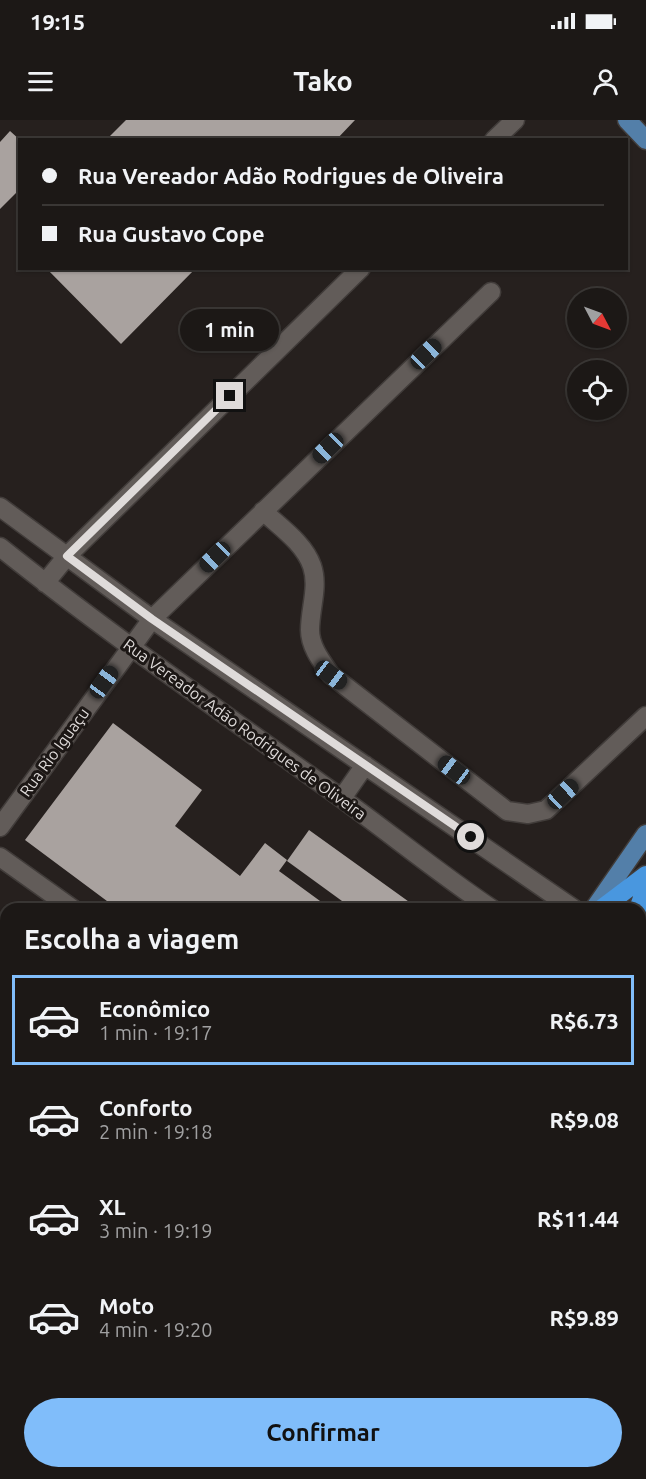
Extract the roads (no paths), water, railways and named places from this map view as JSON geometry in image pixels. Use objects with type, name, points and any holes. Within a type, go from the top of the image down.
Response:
[{"type":"highway","points":[[609,903],[646,875]]},
{"type":"highway","points":[[640,903],[646,887]]},
{"type":"main road","points":[[627,120],[646,140]]},
{"type":"main road","points":[[598,903],[646,834]]},
{"type":"street","points":[[496,138],[515,120]]},
{"type":"street","points":[[45,583],[67,556],[359,270]]},
{"type":"street","name":"Rua Rio Iguaçu","points":[[0,827],[130,646],[152,619],[491,292]]},
{"type":"street","name":"Rua Vereador Adão Rodrigues de Oliveira","points":[[0,507],[152,619],[565,903]]},
{"type":"street","points":[[263,511],[304,550],[312,566],[315,583],[310,631],[316,653],[331,675],[507,811],[528,814],[546,810],[646,716]]},
{"type":"street","name":"Rua Vereador Adão Rodrigues de Oliveira","points":[[0,548],[130,646],[342,798],[430,867],[483,903]]},
{"type":"street","points":[[342,798],[365,765]]},
{"type":"street","points":[[0,857],[65,903]]}]
